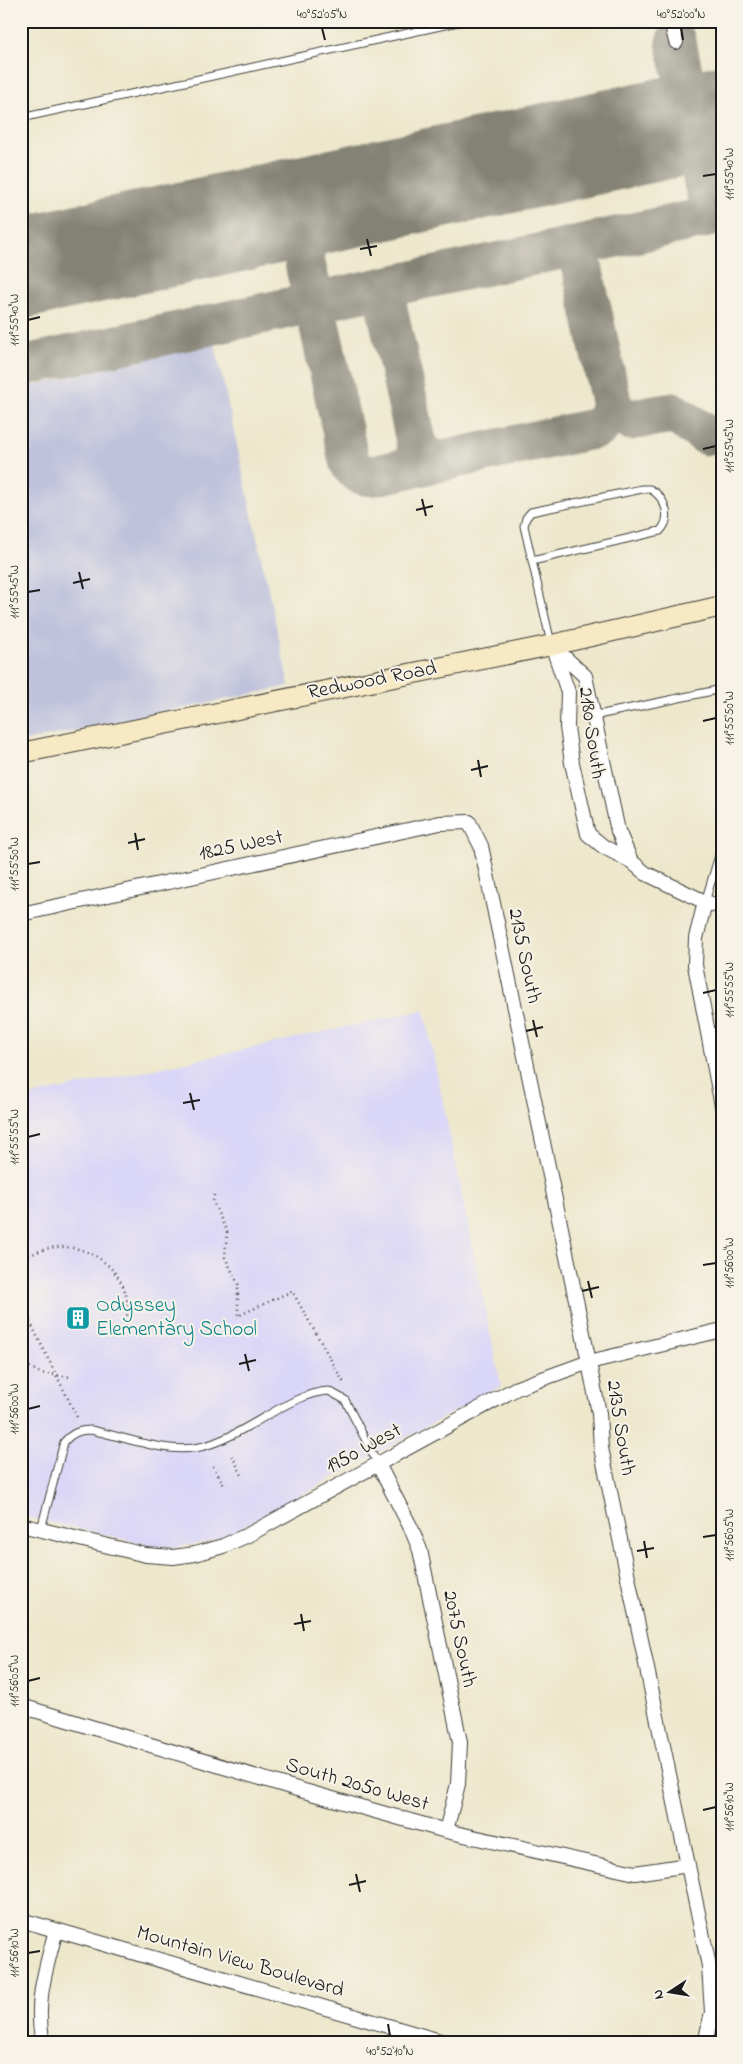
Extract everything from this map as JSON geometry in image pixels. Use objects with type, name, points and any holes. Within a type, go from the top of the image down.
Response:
[{"type":"main road","name":"Redwood Road","points":[[21,753],[552,645],[722,606]]},
{"type":"street","points":[[671,21],[676,42]]},
{"type":"street","name":"2180 South","points":[[552,645],[585,676],[618,831],[630,861]]},
{"type":"street","name":"2180 South","points":[[552,645],[568,692],[567,727],[572,763],[588,834],[604,847],[630,861],[646,873],[705,902],[722,907]]},
{"type":"street","name":"1825 West","points":[[21,914],[440,823],[469,822]]},
{"type":"street","name":"2135 South","points":[[469,822],[481,846],[589,1362],[599,1412],[601,1448],[711,1981],[712,2012],[705,2043]]},
{"type":"street","points":[[705,902],[696,938],[695,965],[722,1106]]},
{"type":"street","name":"1950 West","points":[[21,1525],[146,1555],[173,1557],[195,1554],[223,1546],[248,1535],[518,1388],[589,1362],[722,1330]]},
{"type":"street","name":"2075 South","points":[[378,1464],[411,1528],[420,1550],[460,1742],[458,1784],[446,1831]]},
{"type":"street","name":"South 2050 West","points":[[21,1706],[297,1789],[446,1831],[635,1873],[688,1865]]},
{"type":"street","name":"Mountain View Boulevard","points":[[21,1920],[447,2043]]},
{"type":"street","points":[[44,2043],[40,2003],[42,1984],[56,1930]]},
{"type":"lane","points":[[21,118],[464,21]]},
{"type":"lane","points":[[532,561],[660,531],[665,526],[667,519],[662,499],[650,489],[642,489],[531,512],[526,518],[524,526],[532,561],[552,645]]},
{"type":"lane","points":[[593,716],[722,688]]},
{"type":"lane","points":[[705,902],[721,851]]},
{"type":"lane","points":[[41,1529],[64,1442],[70,1435],[81,1430],[91,1430],[162,1446],[180,1448],[199,1447],[228,1438],[308,1395],[329,1391],[345,1400],[378,1464]]},
{"type":"path","points":[[214,1196],[213,1202],[227,1232],[225,1257],[238,1284],[238,1316],[292,1291],[344,1383]]},
{"type":"path","points":[[21,1262],[29,1256],[50,1248],[72,1247],[93,1253],[111,1267],[123,1286],[128,1308],[126,1330]]},
{"type":"path","points":[[21,1304],[78,1419]]},
{"type":"path","points":[[21,1362],[40,1373],[71,1377]]},
{"type":"path","points":[[232,1456],[243,1477]]},
{"type":"path","points":[[213,1466],[225,1487]]},
{"type":"shaded area","points":[[215,344],[289,686],[21,742],[21,388]]},
{"type":"shaded area","points":[[424,1010],[501,1386],[233,1532],[208,1542],[175,1547],[155,1546],[21,1516],[21,1098]]},
{"type":"taxiway","points":[[676,42],[688,100],[699,110],[722,116]]},
{"type":"taxiway","points":[[722,116],[705,127],[698,143],[710,203],[722,213]]},
{"type":"taxiway","points":[[326,202],[306,214],[302,221],[301,235],[306,267],[313,291],[320,297],[330,299]]},
{"type":"taxiway","points":[[21,366],[722,214]]},
{"type":"taxiway","points":[[589,243],[582,250],[580,257],[613,411],[630,420],[673,413],[707,435]]},
{"type":"taxiway","points":[[394,285],[386,293],[385,299],[418,450],[426,458],[442,461]]},
{"type":"taxiway","points":[[330,299],[320,306],[317,314],[349,461],[354,469],[363,475],[376,475],[598,428],[608,418],[611,407]]},
{"type":"runway","points":[[21,268],[722,116]]},
{"type":"place","name":"Odyssey Elementary School","points":[[78,1318]]}]
